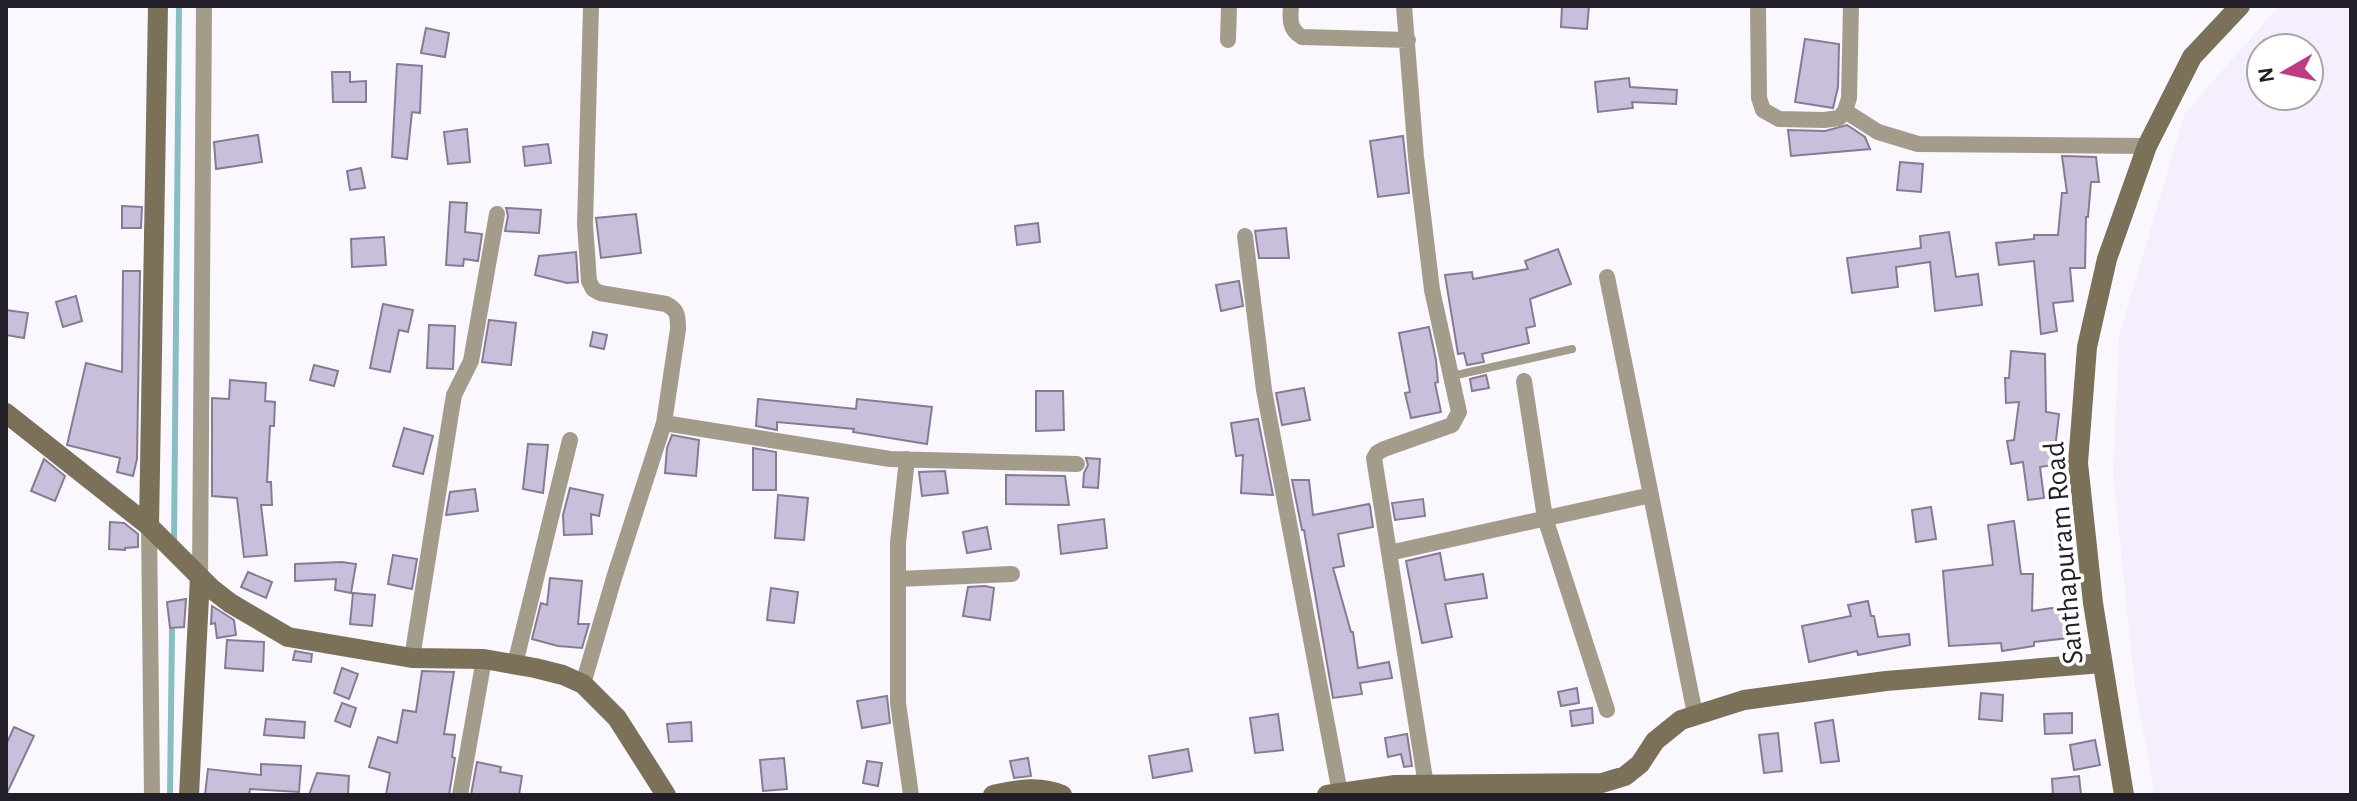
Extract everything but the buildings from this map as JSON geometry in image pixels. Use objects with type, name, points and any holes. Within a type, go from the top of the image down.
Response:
[{"type":"street","points":[[152,795],[149,526],[158,6]]},
{"type":"street","points":[[189,795],[200,577],[204,6]]},
{"type":"street","points":[[583,684],[664,423],[678,329],[678,316],[674,308],[600,293],[593,289],[589,281],[585,224],[591,6]]},
{"type":"street","points":[[1228,40],[1229,6]]},
{"type":"street","points":[[1291,6],[1291,25],[1295,33],[1302,37],[1408,40]]},
{"type":"street","points":[[1404,6],[1416,157],[1432,290],[1459,412],[1452,425],[1384,449],[1374,458],[1426,785]]},
{"type":"street","points":[[1758,6],[1759,98],[1763,110],[1779,119],[1824,120],[1839,118],[1849,98],[1851,6]]},
{"type":"street","name":"Santhapuram Road","points":[[2124,795],[2102,663],[2078,463],[2087,347],[2107,259],[2147,146],[2192,57],[2240,6]]},
{"type":"street","points":[[1845,111],[1878,132],[1918,144],[2147,146]]},
{"type":"street","points":[[412,658],[453,404],[459,382],[471,361],[497,214]]},
{"type":"street","points":[[1245,236],[1264,390],[1334,794],[1395,785],[1520,789],[1602,783],[1625,776],[1640,764],[1655,741],[1681,720],[1744,700],[1886,681],[2102,663]]},
{"type":"street","points":[[1607,277],[1695,714]]},
{"type":"street","points":[[1524,381],[1545,518],[1607,710]]},
{"type":"street","points":[[6,413],[149,526],[230,603],[288,637],[412,658],[484,659],[563,675],[583,684],[617,718],[666,795]]},
{"type":"street","points":[[664,423],[875,456],[1077,464]]},
{"type":"street","points":[[515,664],[570,440]]},
{"type":"street","points":[[907,459],[898,543],[898,703],[911,795]]},
{"type":"street","points":[[1389,553],[1651,495]]},
{"type":"street","points":[[898,579],[1012,574]]},
{"type":"street","points":[[460,795],[484,659]]},
{"type":"street","points":[[993,795],[1024,788],[1051,790],[1062,795]]},
{"type":"lane","points":[[1452,376],[1572,349]]},
{"type":"shaded area","points":[[2279,6],[2351,6],[2351,795],[2155,795],[2135,687],[2113,475],[2119,336],[2185,113],[2245,45],[2245,112],[2325,112],[2325,32],[2256,32]]},
{"type":"waterway","points":[[174,542],[179,6]]},
{"type":"waterway","points":[[170,795],[172,630]]}]
